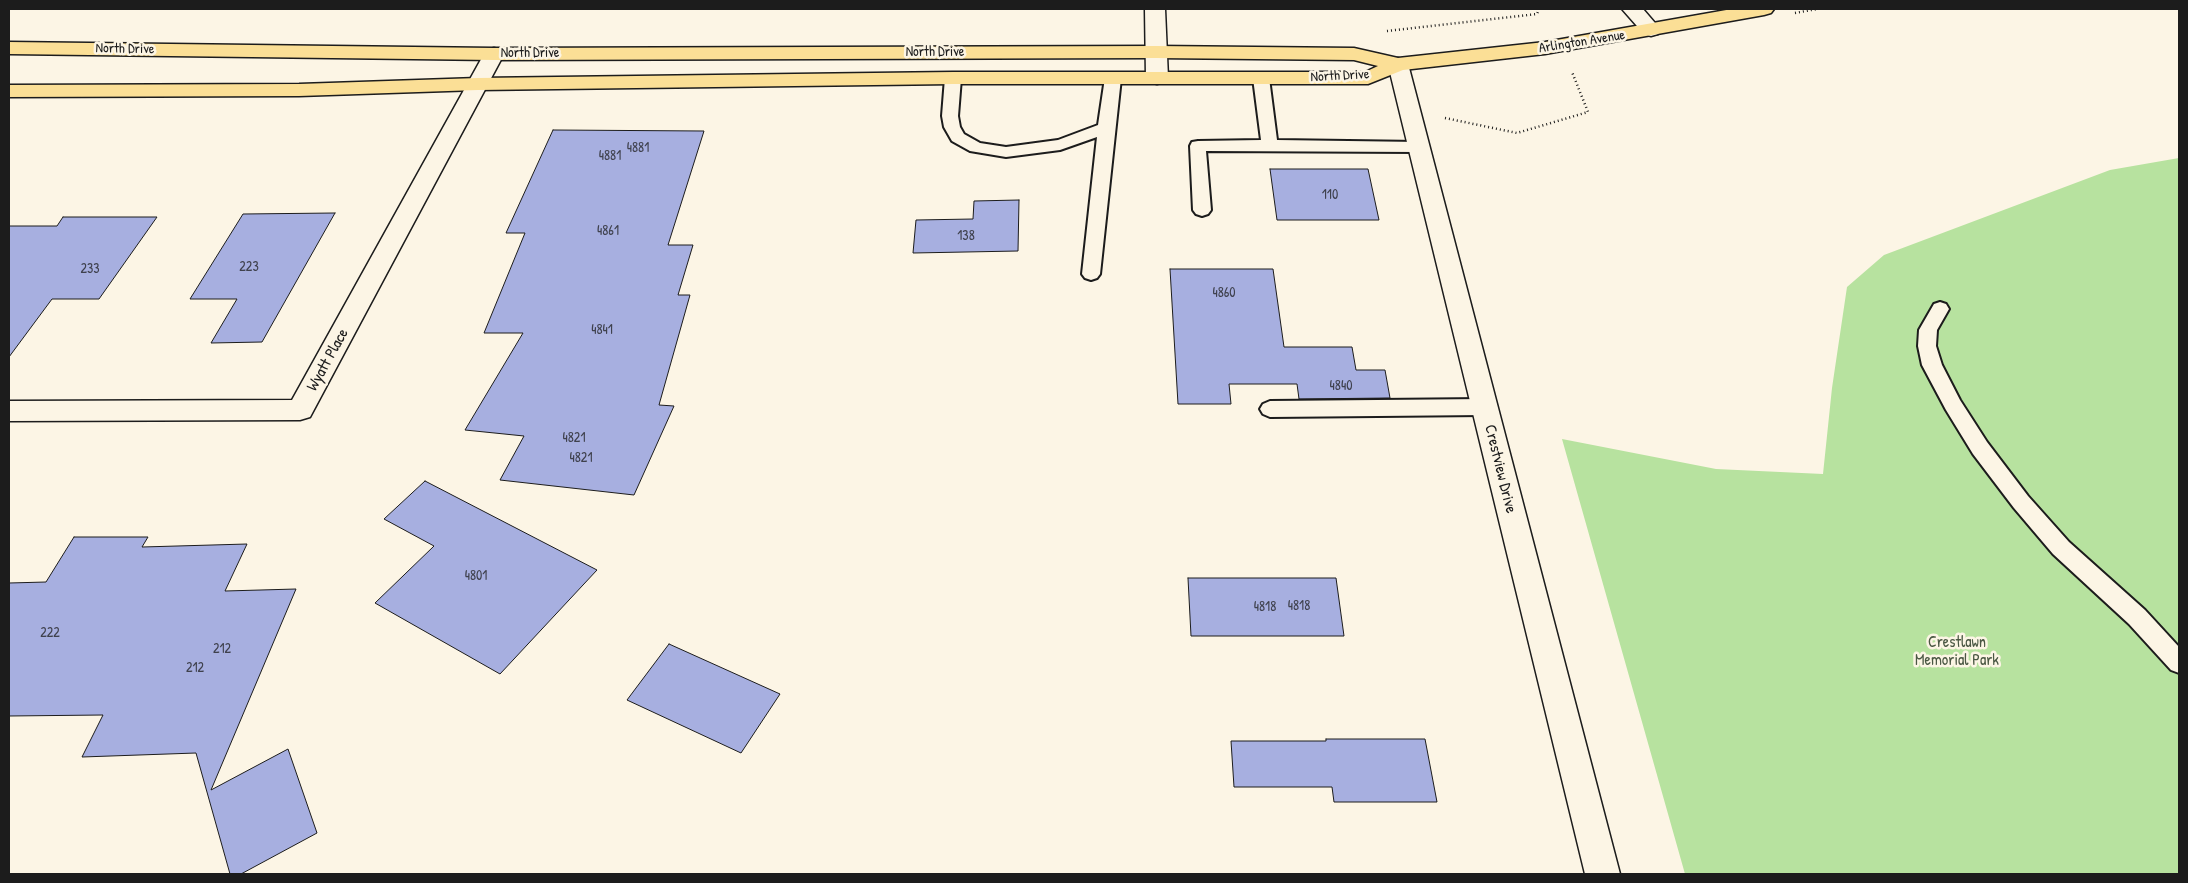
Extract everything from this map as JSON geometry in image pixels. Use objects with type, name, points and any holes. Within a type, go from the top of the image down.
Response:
[{"type":"main road","name":"Arlington Avenue","points":[[1398,64],[1561,46],[1764,9]]},
{"type":"main road","name":"North Drive","points":[[9,48],[494,54],[1156,52],[1354,54],[1398,64]]},
{"type":"main road","name":"North Drive","points":[[9,91],[299,90],[478,84],[953,78],[1368,78],[1398,64]]},
{"type":"street","points":[[1155,9],[1158,78]]},
{"type":"street","points":[[1632,9],[1651,30]]},
{"type":"street","name":"Wyatt Place","points":[[9,411],[300,410],[494,54]]},
{"type":"street","name":"Crestview Drive","points":[[1398,64],[1603,874]]},
{"type":"lane","points":[[953,78],[950,116],[952,127],[958,137],[976,147],[1006,152],[1032,150],[1060,145],[1106,128]]},
{"type":"lane","points":[[1091,274],[1113,78]]},
{"type":"lane","points":[[1261,78],[1270,145]]},
{"type":"lane","points":[[1202,210],[1198,146],[1419,147]]},
{"type":"lane","points":[[1940,309],[1928,330],[1927,346],[1932,365],[1952,405],[1980,448],[2020,502],[2061,548],[2137,618],[2179,663]]},
{"type":"lane","points":[[1270,409],[1485,408]]},
{"type":"path","points":[[1788,14],[1817,9]]},
{"type":"path","points":[[1410,110],[1517,133],[1588,112],[1561,46]]},
{"type":"green space","name":"Crestlawn Memorial Park","points":[[2179,158],[2179,874],[1685,874],[1562,439],[1716,469],[1823,474],[1832,388],[1847,287],[1884,255],[2110,170]]},
{"type":"building","points":[[553,130],[704,131],[668,245],[693,245],[678,295],[690,295],[659,405],[674,406],[634,495],[500,480],[524,436],[465,430],[523,333],[484,333],[525,233],[506,233]]},
{"type":"building","points":[[1270,169],[1368,169],[1379,220],[1277,220]]},
{"type":"building","points":[[1019,200],[1018,251],[913,253],[916,220],[973,219],[974,201]]},
{"type":"building","points":[[335,213],[262,342],[211,343],[237,299],[190,299],[243,214]]},
{"type":"building","points":[[63,217],[157,217],[99,299],[52,299],[9,357],[9,226],[57,226]]},
{"type":"building","points":[[1170,269],[1273,269],[1284,347],[1352,347],[1356,370],[1385,370],[1390,398],[1299,399],[1297,384],[1229,384],[1231,404],[1178,404]]},
{"type":"building","points":[[425,481],[597,570],[500,674],[375,603],[434,546],[384,519]]},
{"type":"building","points":[[74,537],[148,537],[142,547],[247,544],[225,591],[296,589],[211,790],[288,749],[317,833],[241,874],[230,874],[196,753],[82,757],[103,715],[9,716],[9,583],[46,582]]},
{"type":"building","points":[[1188,578],[1336,578],[1344,636],[1191,636]]},
{"type":"building","points":[[669,644],[780,694],[741,753],[627,700]]},
{"type":"building","points":[[1326,739],[1425,739],[1437,802],[1334,802],[1332,787],[1234,787],[1231,741],[1326,741]]}]
